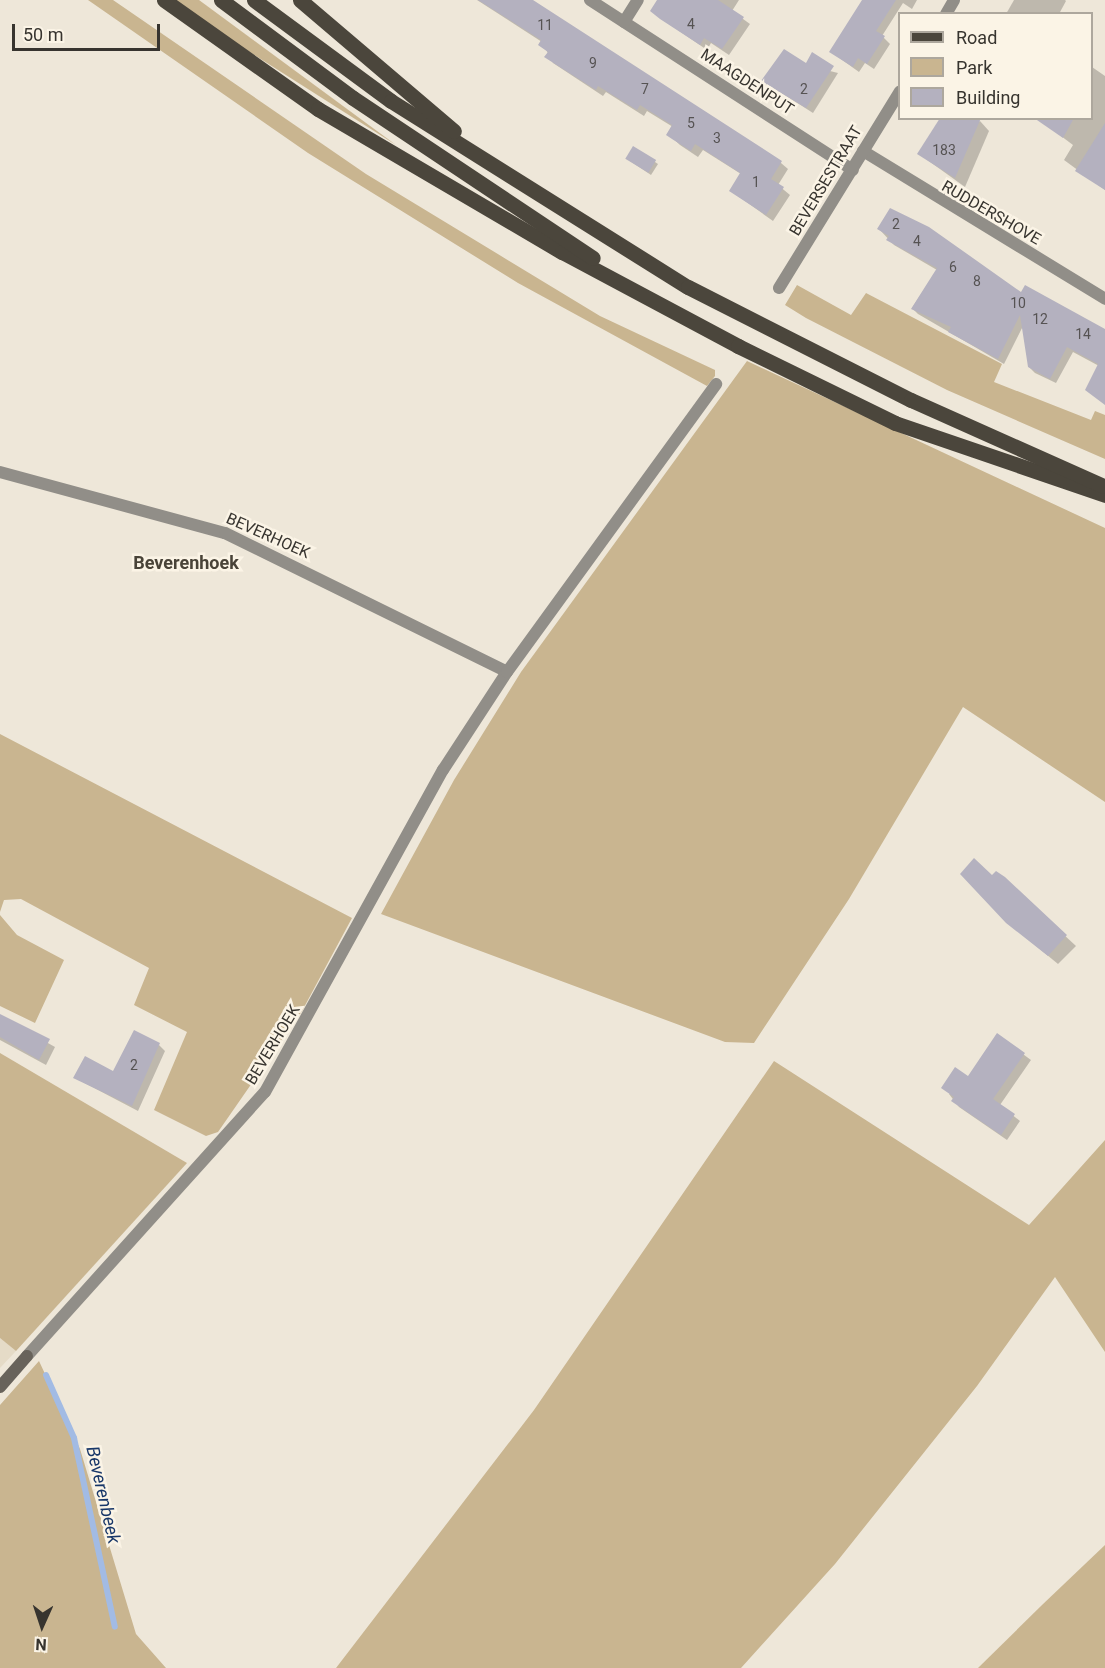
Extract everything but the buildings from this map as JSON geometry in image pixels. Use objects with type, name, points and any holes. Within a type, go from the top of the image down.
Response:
[{"type":"main road","points":[[164,0],[318,109],[562,252],[895,423],[1105,495]]},
{"type":"main road","points":[[221,0],[453,168],[658,302]]},
{"type":"main road","points":[[254,0],[391,101],[688,287],[791,342],[1105,487]]},
{"type":"main road","points":[[300,0],[507,175]]},
{"type":"street","name":"MAAGDENPUT","points":[[590,0],[853,170]]},
{"type":"street","points":[[624,22],[638,0]]},
{"type":"street","name":"BEVERSESTRAAT","points":[[779,288],[898,94]]},
{"type":"street","name":"RUDDERSHOVE","points":[[863,151],[1105,298]]},
{"type":"street","name":"BEVERHOEK","points":[[0,1387],[265,1092],[443,770],[507,672],[716,384]]},
{"type":"street","name":"BEVERHOEK","points":[[0,472],[225,533],[507,672]]},
{"type":"shaded area","points":[[0,1338],[16,1351],[0,1368]]},
{"type":"green space","points":[[88,0],[113,0],[366,174],[600,316],[715,370],[715,376],[707,386],[518,283],[308,153]]},
{"type":"green space","points":[[176,0],[199,0],[396,145],[218,32]]},
{"type":"green space","points":[[797,285],[851,315],[866,293],[1002,364],[994,382],[1091,420],[1095,411],[1105,415],[1105,459],[947,390],[806,318],[785,305]]},
{"type":"green space","points":[[747,361],[1105,528],[1105,802],[963,707],[849,899],[754,1043],[725,1042],[381,914],[454,780],[521,672]]},
{"type":"green space","points":[[0,734],[352,918],[302,1011],[218,1132],[206,1136],[154,1110],[187,1032],[134,1005],[149,968],[21,899],[4,900],[0,912]]},
{"type":"green space","points":[[0,915],[17,935],[64,960],[35,1023],[0,1006]]},
{"type":"green space","points":[[0,1053],[187,1163],[16,1351],[0,1338]]},
{"type":"green space","points":[[774,1061],[1029,1225],[1105,1140],[1105,1352],[1055,1277],[977,1386],[835,1564],[741,1668],[336,1668],[534,1410]]},
{"type":"green space","points":[[39,1361],[80,1449],[136,1634],[166,1668],[0,1668],[0,1405]]},
{"type":"green space","points":[[1105,1545],[1105,1668],[978,1668],[1042,1605]]},
{"type":"waterway","name":"Beverenbeek","points":[[46,1375],[74,1438],[115,1627]]},
{"type":"district","name":"Beverenhoek","points":[[186,563]]}]
